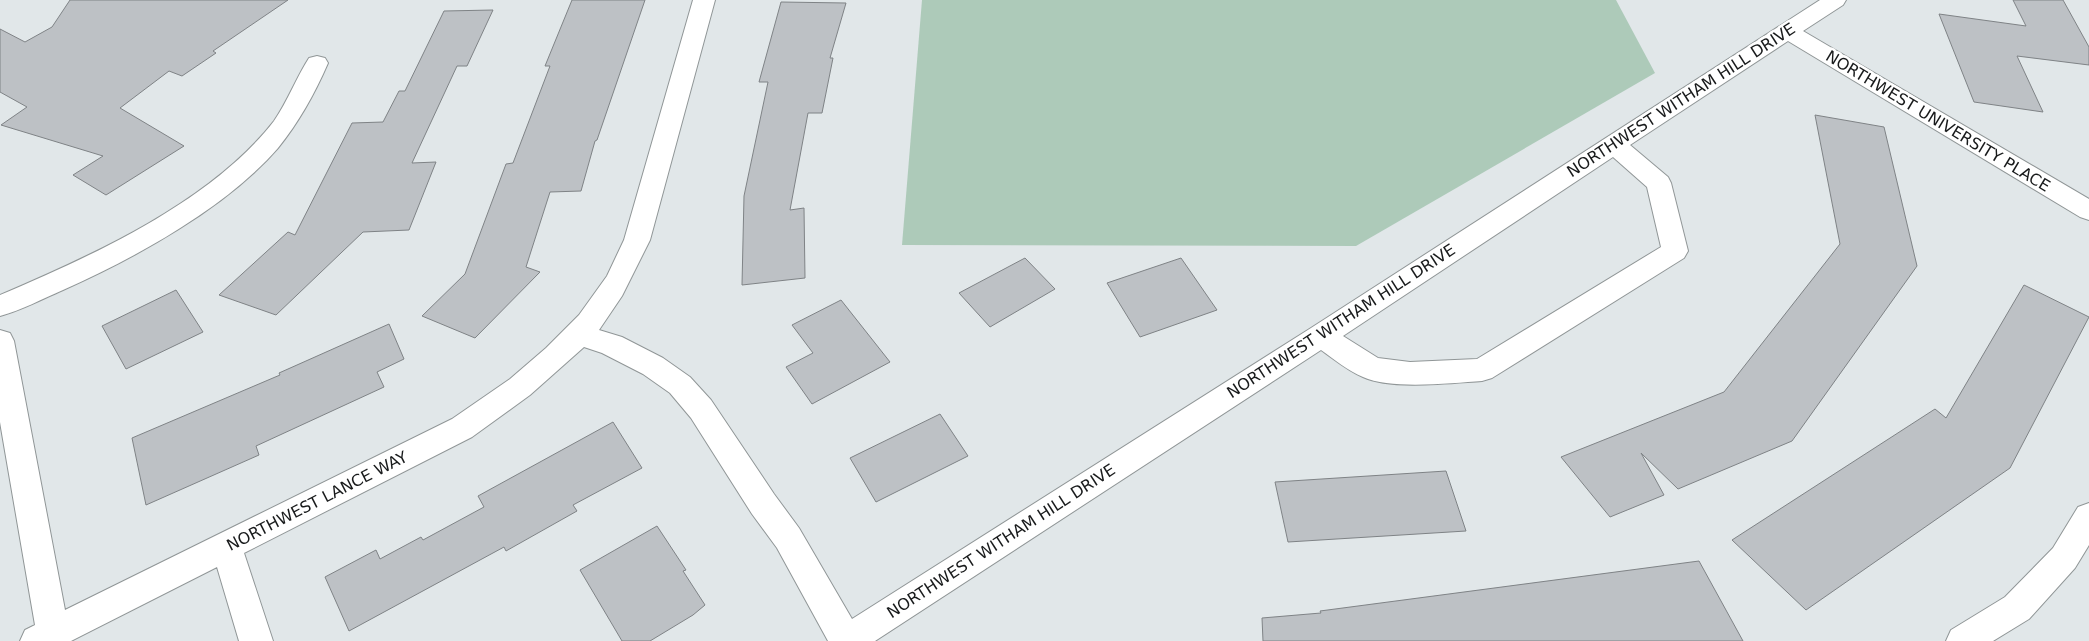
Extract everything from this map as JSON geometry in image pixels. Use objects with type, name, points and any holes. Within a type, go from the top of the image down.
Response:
[{"type":"street","name":"NORTHWEST LANCE WAY","points":[[45,637],[462,428],[502,401],[542,370],[579,334],[603,304],[623,272],[637,240],[704,0]]},
{"type":"street","name":"NORTHWEST WITHAM HILL DRIVE","points":[[846,641],[1321,336],[1835,0]]},
{"type":"street","name":"NORTHWEST UNIVERSITY PLACE","points":[[1788,31],[2089,211]]},
{"type":"street","points":[[0,306],[102,261],[170,223],[208,196],[254,158],[276,134],[305,90],[317,63]]},
{"type":"street","points":[[1321,336],[1372,370],[1410,374],[1482,370],[1674,251],[1659,183],[1613,144]]},
{"type":"street","points":[[579,334],[612,344],[653,366],[680,385],[701,409],[763,504],[788,538],[846,641]]},
{"type":"street","points":[[0,341],[45,637]]},
{"type":"street","points":[[1963,641],[2017,608],[2064,558],[2089,517]]},
{"type":"street","points":[[226,546],[256,641]]},
{"type":"green space","points":[[922,0],[1616,0],[1655,73],[1356,246],[902,245]]},
{"type":"building","points":[[70,0],[288,0],[213,51],[216,53],[182,76],[169,71],[120,108],[184,146],[106,195],[73,175],[103,156],[1,125],[27,107],[0,92],[0,29],[25,42],[52,27]]},
{"type":"building","points":[[572,0],[645,0],[597,140],[595,141],[581,191],[550,192],[526,267],[540,272],[475,338],[422,316],[465,274],[506,164],[513,163],[550,66],[545,66]]},
{"type":"building","points":[[2013,0],[2063,0],[2089,47],[2089,65],[2017,56],[2043,112],[1974,102],[1939,14],[2026,26]]},
{"type":"building","points":[[781,2],[846,3],[830,58],[833,58],[822,113],[808,113],[790,210],[804,208],[805,278],[742,285],[744,196],[768,82],[759,82]]},
{"type":"building","points":[[493,10],[467,66],[457,66],[412,163],[436,162],[409,230],[363,232],[276,315],[219,295],[288,232],[295,235],[352,123],[383,122],[399,91],[405,91],[444,11]]},
{"type":"building","points":[[1815,115],[1884,127],[1917,266],[1792,441],[1678,489],[1641,453],[1664,495],[1610,517],[1561,457],[1724,392],[1840,244]]},
{"type":"building","points":[[1025,258],[1055,289],[990,327],[959,293]]},
{"type":"building","points":[[1181,258],[1217,310],[1140,337],[1107,283]]},
{"type":"building","points":[[2024,285],[2089,317],[2010,468],[1806,610],[1732,540],[1935,409],[1946,418]]},
{"type":"building","points":[[176,290],[203,332],[126,369],[102,326]]},
{"type":"building","points":[[841,300],[890,362],[812,404],[786,367],[813,353],[792,325]]},
{"type":"building","points":[[389,324],[404,359],[377,372],[384,387],[256,446],[259,455],[146,505],[132,438],[280,375],[279,373]]},
{"type":"building","points":[[940,414],[968,456],[876,502],[850,458]]},
{"type":"building","points":[[613,422],[642,468],[573,505],[577,511],[506,551],[504,547],[349,631],[325,577],[376,550],[380,559],[421,537],[423,540],[484,507],[478,496]]},
{"type":"building","points":[[1446,471],[1466,531],[1288,542],[1275,482]]},
{"type":"building","points":[[657,526],[686,570],[683,571],[705,605],[693,615],[650,641],[622,641],[580,570]]},
{"type":"building","points":[[1699,561],[1743,641],[1263,641],[1262,618],[1321,613],[1320,611]]}]
